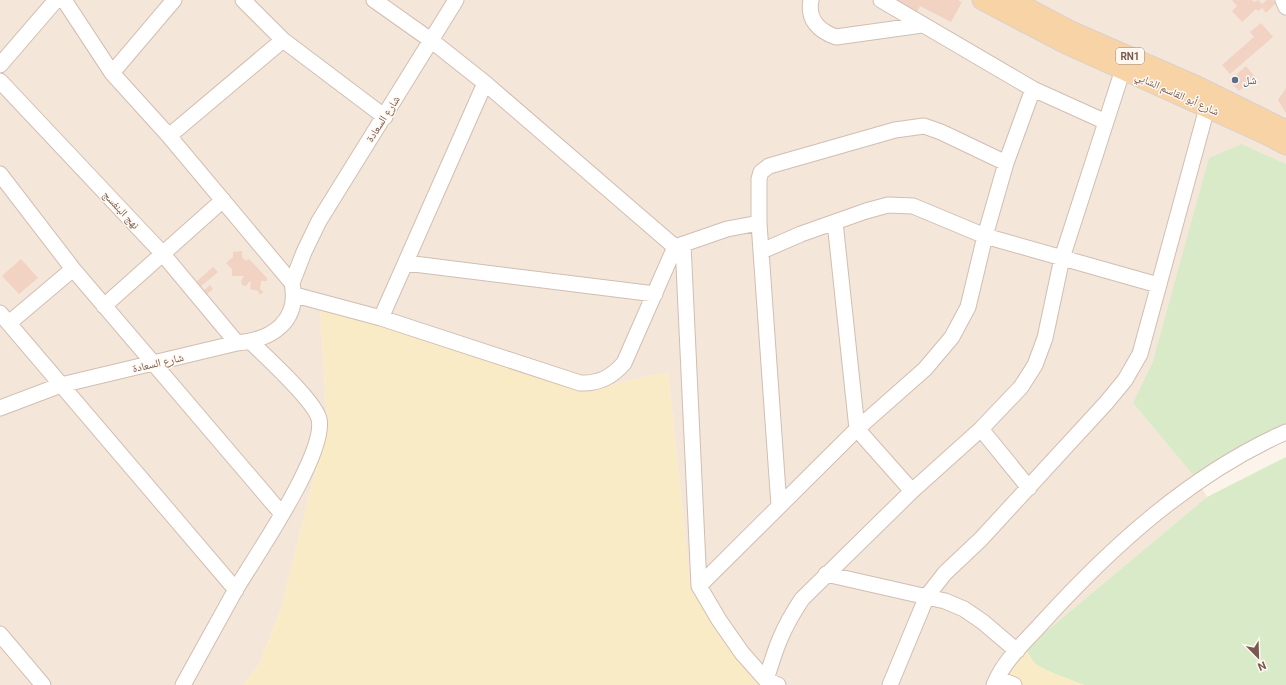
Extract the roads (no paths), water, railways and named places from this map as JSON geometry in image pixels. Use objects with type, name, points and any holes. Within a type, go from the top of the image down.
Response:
[{"type":"main road","name":"شارع أبو القاسم الشابي","points":[[982,0],[1066,44],[1197,86],[1286,130]]},
{"type":"main road","name":"شارع أبو القاسم الشابي","points":[[1012,0],[1073,32],[1207,108],[1267,134],[1286,145]]},
{"type":"street","points":[[0,64],[56,0]]},
{"type":"street","points":[[64,0],[112,73],[169,136],[223,200],[294,289],[580,383],[593,384],[616,372],[624,363],[655,294],[679,246],[727,229],[760,223]]},
{"type":"street","points":[[112,73],[174,0]]},
{"type":"street","points":[[243,0],[283,40],[385,117]]},
{"type":"street","points":[[374,0],[485,83],[679,246],[699,586],[719,620],[742,652],[772,683]]},
{"type":"street","name":"شارع السعادة","points":[[0,408],[61,385],[244,342],[268,335],[281,327],[291,313],[294,289],[304,252],[320,221],[432,42],[456,0]]},
{"type":"street","points":[[811,0],[809,10],[815,23],[824,32],[836,37],[922,25]]},
{"type":"street","points":[[881,0],[1033,89],[1106,122]]},
{"type":"street","points":[[1283,0],[1286,7]]},
{"type":"street","points":[[169,136],[283,40]]},
{"type":"street","points":[[772,683],[776,643],[788,620],[802,600],[826,574],[912,491],[981,429],[1021,386],[1035,365],[1045,338],[1062,258],[1125,62]]},
{"type":"street","name":"نهج البنفسج","points":[[0,81],[244,342],[310,404],[319,419],[320,436],[314,453],[282,514],[236,590],[183,685]]},
{"type":"street","points":[[381,318],[485,83]]},
{"type":"street","points":[[699,586],[857,429],[926,369],[952,337],[968,307],[985,236],[1006,163],[1033,89]]},
{"type":"street","points":[[890,685],[927,596],[946,573],[981,539],[1029,488],[1126,380],[1140,354],[1207,108]]},
{"type":"street","points":[[779,506],[760,223],[759,179],[761,172],[769,166],[894,130],[924,126],[941,132],[1006,163]]},
{"type":"street","points":[[0,174],[73,269],[282,514]]},
{"type":"street","points":[[104,306],[223,200]]},
{"type":"street","points":[[762,251],[801,234],[888,206],[913,206],[985,236],[1158,285]]},
{"type":"street","points":[[835,222],[857,429],[912,491]]},
{"type":"street","points":[[406,263],[655,294]]},
{"type":"street","points":[[73,269],[4,318],[236,590]]},
{"type":"street","points":[[981,429],[1029,488]]},
{"type":"street","points":[[1014,685],[996,682],[1008,660],[1078,584],[1187,489],[1228,462],[1286,432]]},
{"type":"street","points":[[826,574],[927,596],[964,609],[983,622],[1017,651]]},
{"type":"street","points":[[0,634],[43,685]]},
{"type":"place","name":"شل","points":[[1235,80]]}]
